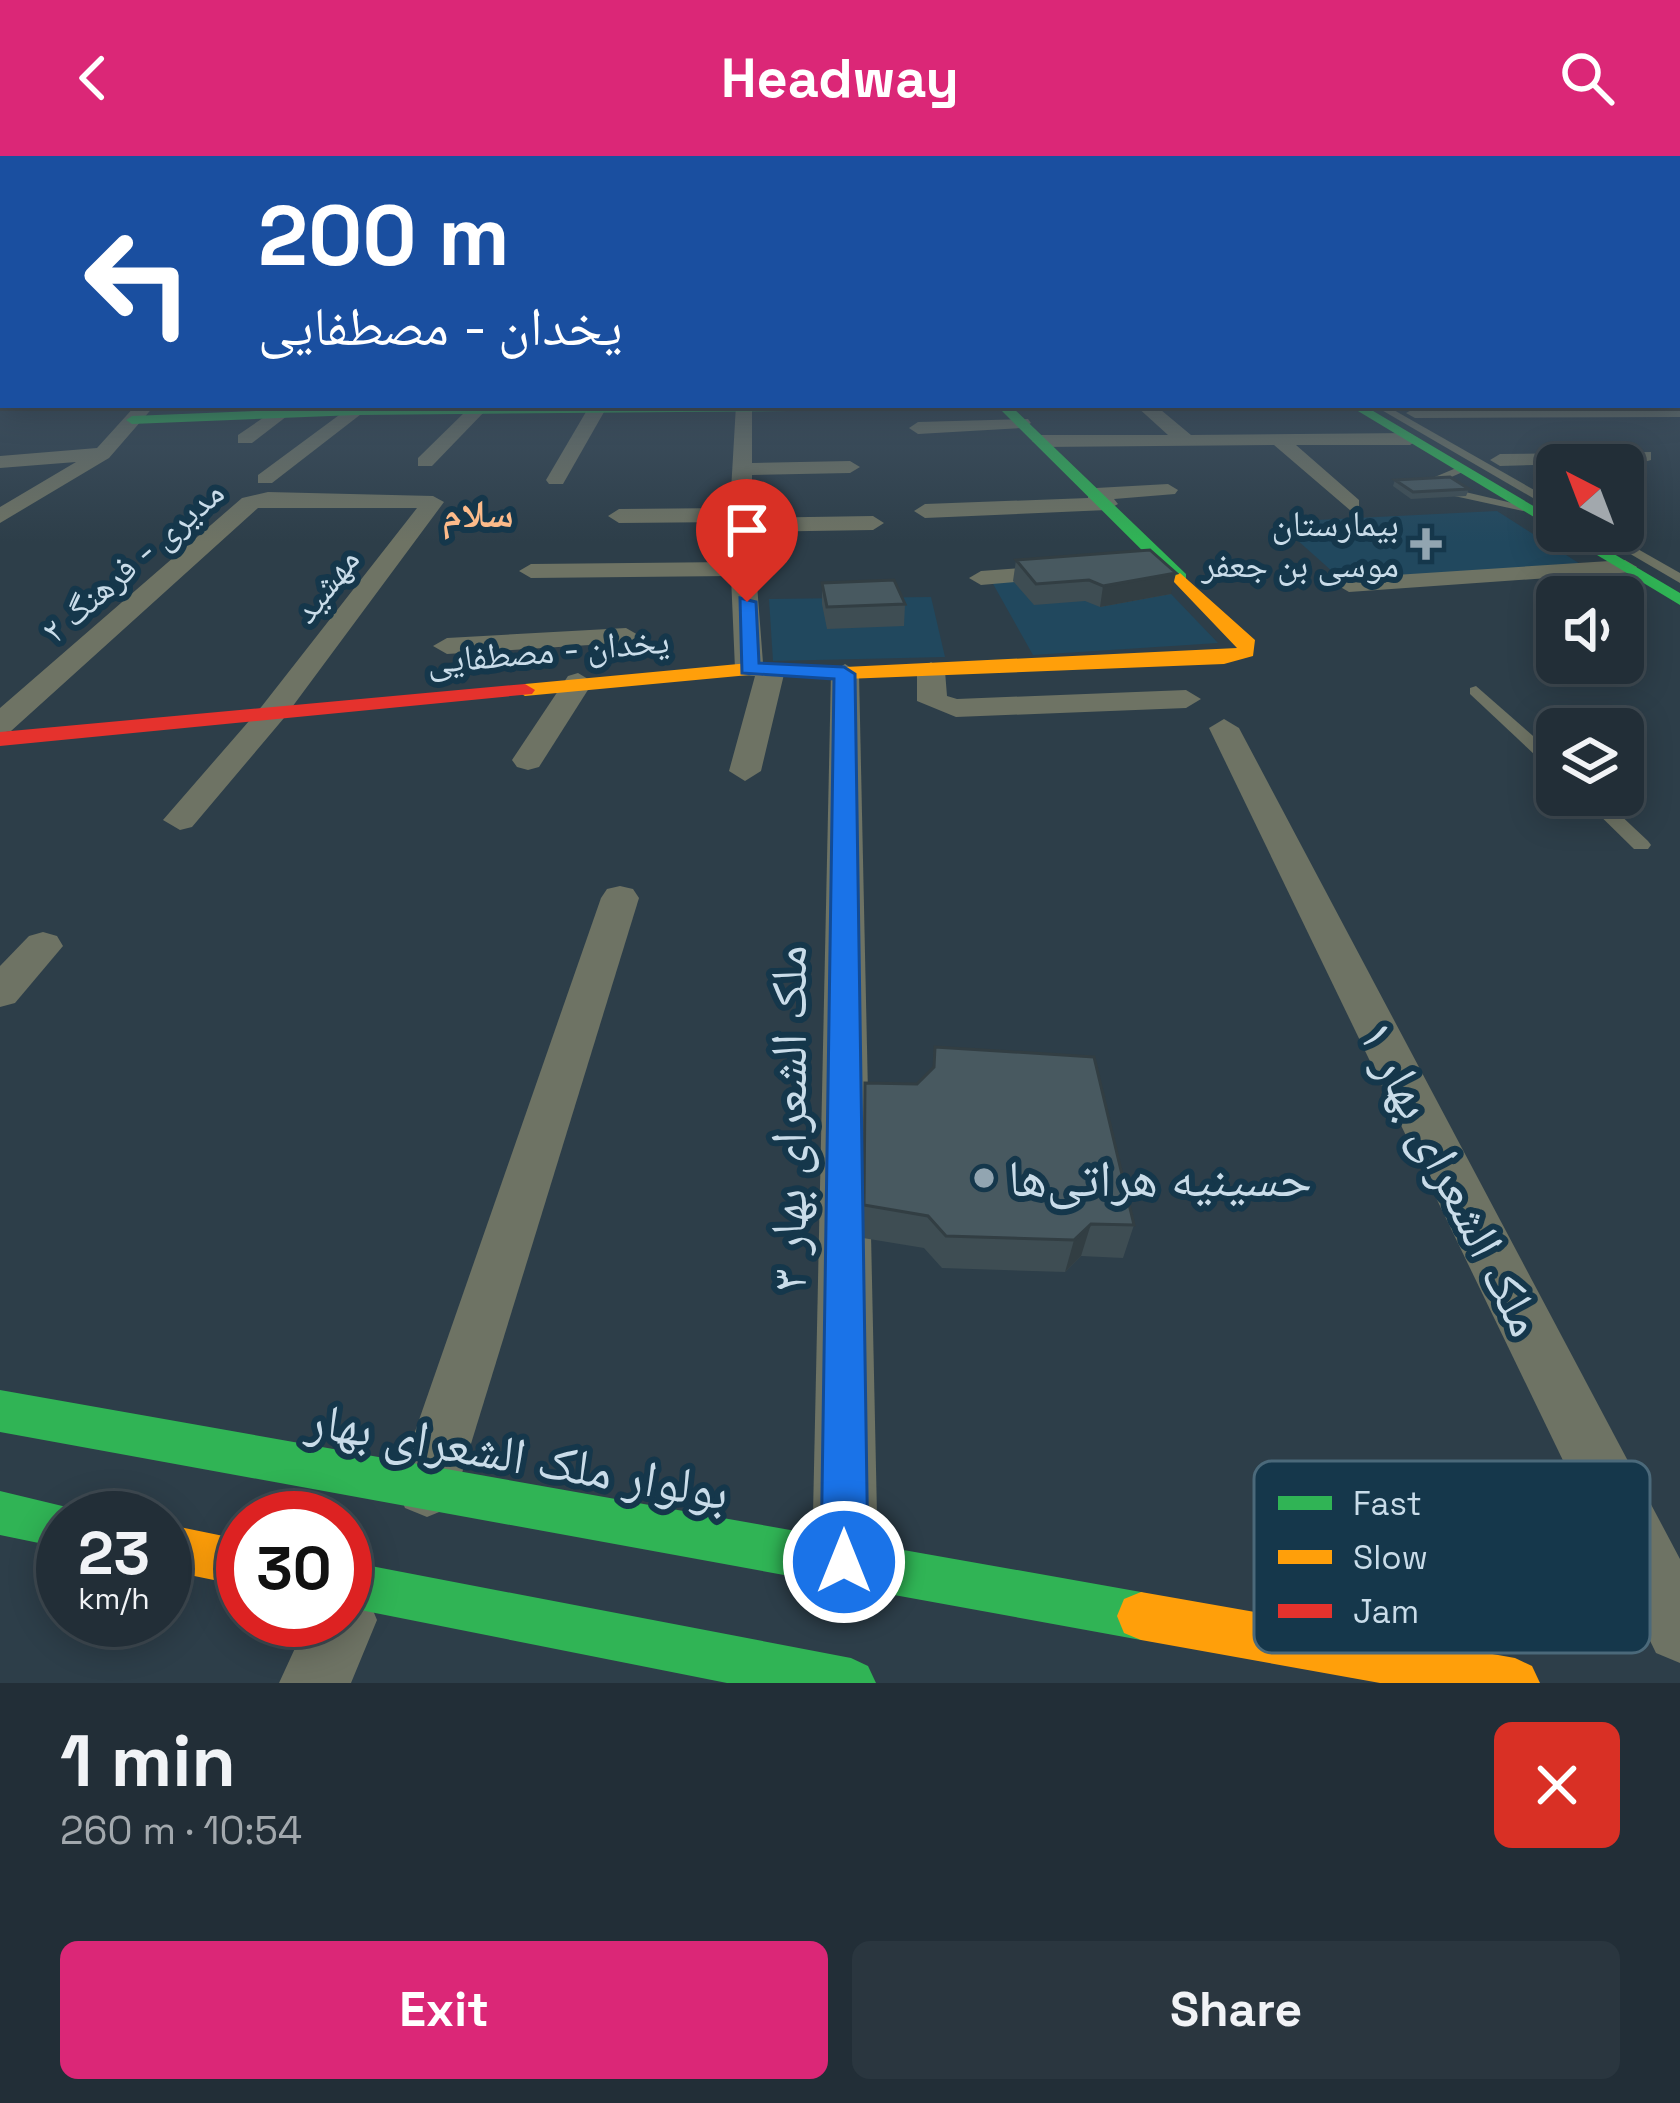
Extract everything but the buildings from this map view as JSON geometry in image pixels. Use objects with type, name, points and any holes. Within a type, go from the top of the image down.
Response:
[{"type":"street","points":[[0,516],[102,454],[139,413],[558,408]]},
{"type":"street","points":[[556,479],[597,408]]},
{"type":"street","points":[[745,771],[760,669],[742,520],[742,408],[1022,423],[1186,440],[1278,439],[1409,419],[1628,409],[1680,412]]},
{"type":"street","points":[[1148,408],[1186,440]]},
{"type":"street","points":[[1366,408],[1409,419],[1536,480]]},
{"type":"street","name":"مدیری - فرهنگ ۲","points":[[0,724],[261,489],[363,409]]},
{"type":"street","points":[[425,462],[477,410]]},
{"type":"street","points":[[245,439],[282,413]]},
{"type":"street","points":[[1409,419],[1461,469],[1536,514]]},
{"type":"street","points":[[917,428],[1022,423],[1168,565]]},
{"type":"street","points":[[1278,439],[1351,505]]},
{"type":"street","points":[[0,462],[102,454]]},
{"type":"street","points":[[1500,460],[1645,456]]},
{"type":"street","points":[[743,469],[850,467]]},
{"type":"street","name":"مهشید","points":[[180,820],[273,712],[433,502],[261,489]]},
{"type":"street","points":[[925,511],[1168,490]]},
{"type":"street","points":[[619,516],[873,523]]},
{"type":"street","points":[[1644,542],[1680,562]]},
{"type":"street","points":[[1600,552],[1680,600]]},
{"type":"street","points":[[981,578],[1168,565]]},
{"type":"street","name":"یخدان - مصطفایی","points":[[0,739],[578,682],[760,669],[844,674],[931,671],[1224,658],[1246,652],[1248,644],[1168,565]]},
{"type":"street","points":[[1349,585],[1625,567]]},
{"type":"street","points":[[531,571],[746,569]]},
{"type":"street","points":[[447,646],[626,636]]},
{"type":"street","points":[[538,686],[546,640]]},
{"type":"street","name":"ملک الشعرای بهار ۱","points":[[931,671],[932,700],[956,708],[1205,713],[1593,1461]]},
{"type":"street","name":"ملک الشعرای بهار ۳","points":[[844,674],[844,1562]]},
{"type":"street","points":[[528,760],[578,682]]},
{"type":"street","points":[[427,1486],[620,898]]},
{"type":"street","points":[[0,992],[43,946]]},
{"type":"street","name":"بولوار ملک الشعرای بهار","points":[[0,1411],[1254,1636]]},
{"type":"street","points":[[0,1513],[36,1520]]},
{"type":"street","name":"ملک الشعرای بهار ۱","points":[[1650,1571],[1680,1629]]},
{"type":"street","points":[[372,1606],[851,1683]]},
{"type":"street","points":[[315,1683],[330,1647]]},
{"type":"street","name":"بولوار ملک الشعرای بهار","points":[[1349,1653],[1515,1683]]},
{"type":"lane","points":[[1381,408],[1536,498]]},
{"type":"lane","points":[[1629,552],[1680,582]]},
{"type":"lane","points":[[1476,691],[1536,747]]},
{"type":"lane","points":[[1611,816],[1641,844]]},
{"type":"shaded area","name":"بیمارستان موسی بن جعفر","points":[[1497,511],[1536,536],[1536,552],[1561,552],[1585,567],[1343,581],[1277,522]]},
{"type":"shaded area","points":[[1148,570],[1218,643],[1033,655],[992,582]]},
{"type":"shaded area","points":[[931,597],[945,657],[773,661],[769,599]]},
{"type":"traffic: fast","points":[[132,420],[356,411],[680,408]]},
{"type":"traffic: fast","points":[[1006,408],[1180,578]]},
{"type":"traffic: fast","points":[[1359,408],[1536,514]]},
{"type":"traffic: fast","points":[[1599,552],[1680,600]]},
{"type":"traffic: fast","points":[[0,1411],[1141,1616]]},
{"type":"traffic: fast","points":[[0,1513],[36,1520]]},
{"type":"traffic: fast","points":[[372,1589],[851,1683]]},
{"type":"traffic: slow","points":[[525,690],[749,669],[845,673],[1224,658],[1246,652],[1248,644],[1180,578]]},
{"type":"traffic: slow","points":[[192,1553],[216,1557]]},
{"type":"traffic: slow","points":[[1141,1616],[1254,1636]]},
{"type":"traffic: slow","points":[[1348,1653],[1515,1683]]},
{"type":"traffic: jam","points":[[0,739],[525,690]]},
{"type":"place","name":"بیمارستان موسی بن جعفر","points":[[1426,544]]},
{"type":"place","name":"حسینیه هراتی‌ها","points":[[984,1178]]},
{"type":"district","name":"سلام","points":[[478,513]]},
{"type":"route","points":[[747,602],[749,669],[844,674],[844,1562]]}]
